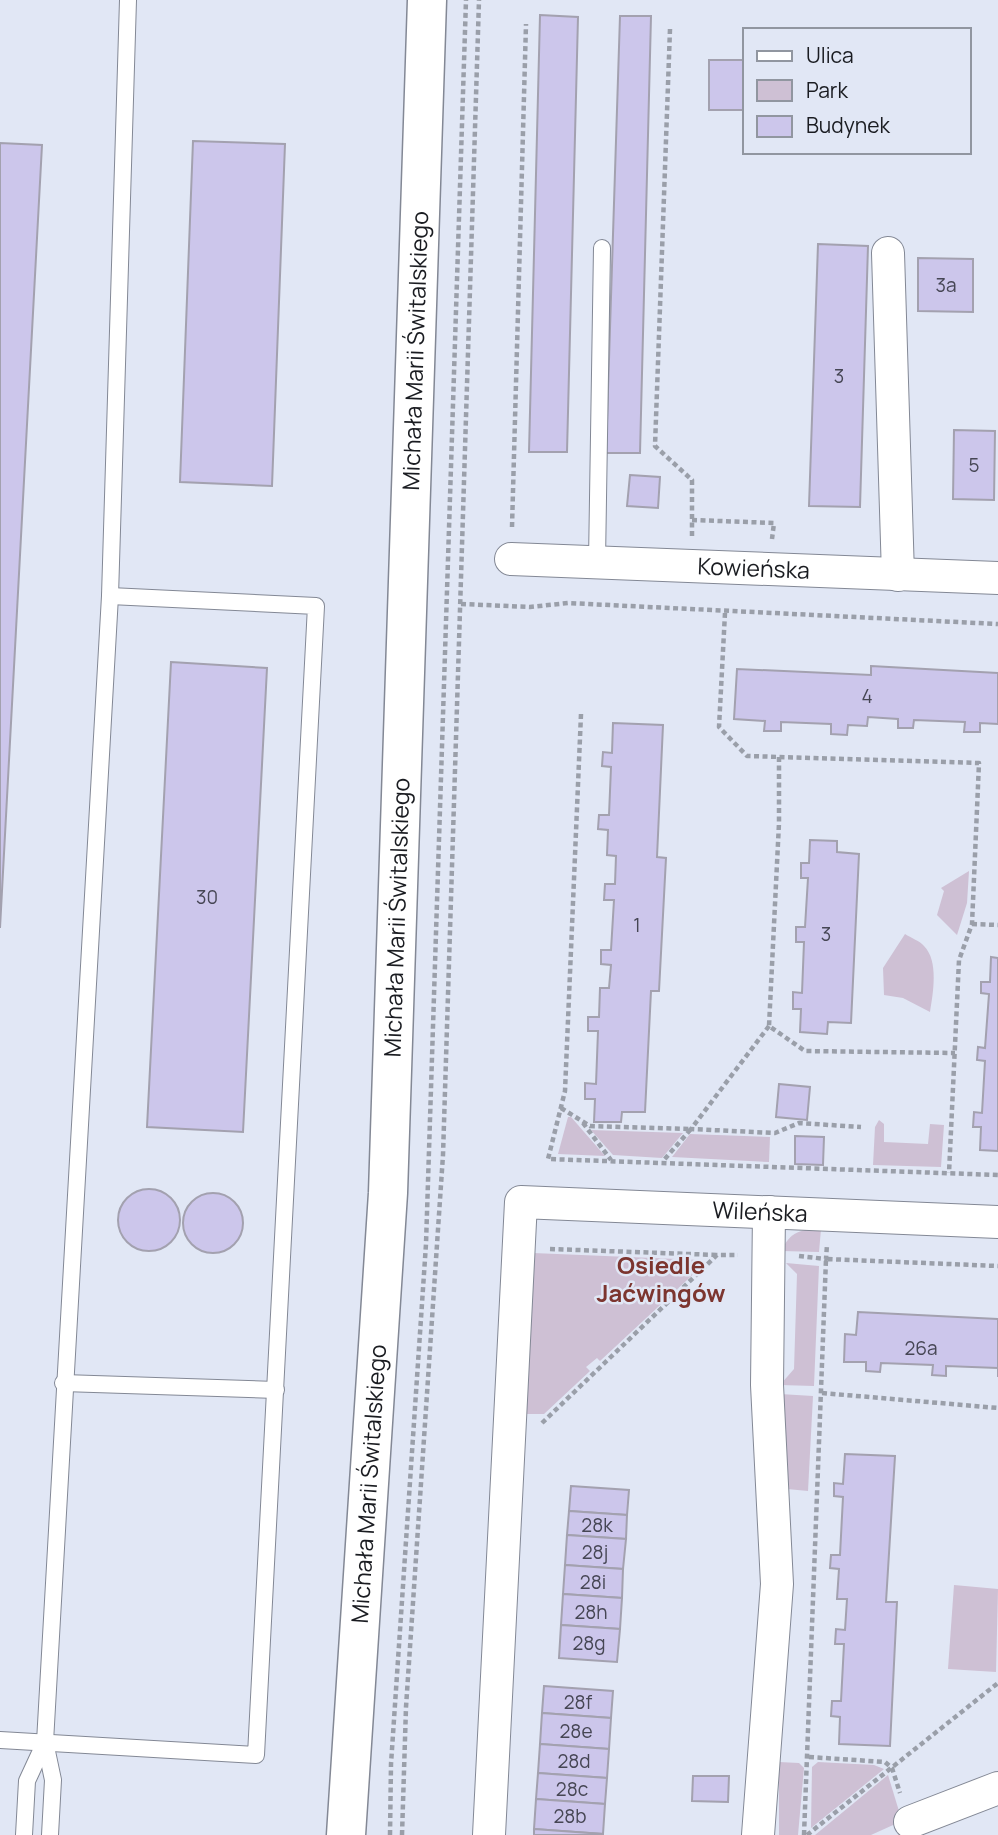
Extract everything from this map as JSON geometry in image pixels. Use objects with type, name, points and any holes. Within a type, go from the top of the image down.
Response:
[{"type":"main road","name":"Michała Marii Świtalskiego","points":[[346,1835],[388,1193],[428,0]]},
{"type":"street","points":[[888,253],[898,575]]},
{"type":"street","name":"Kowieńska","points":[[512,559],[998,578]]},
{"type":"street","name":"Wileńska","points":[[519,1247],[521,1202],[998,1222]]},
{"type":"street","points":[[758,1835],[778,1584],[766,1385],[769,1212]]},
{"type":"street","points":[[489,1835],[519,1247]]},
{"type":"street","points":[[910,1822],[998,1788]]},
{"type":"lane","points":[[50,1835],[53,1780],[45,1742],[63,1383],[110,596],[128,0]]},
{"type":"lane","points":[[597,561],[602,248]]},
{"type":"lane","points":[[0,1740],[256,1755],[316,606],[110,596]]},
{"type":"lane","points":[[63,1383],[276,1390]]},
{"type":"lane","points":[[24,1835],[27,1781],[45,1742]]},
{"type":"path","points":[[402,1835],[406,1707],[439,1244],[479,0]]},
{"type":"path","points":[[512,559],[526,24]]},
{"type":"path","points":[[670,29],[655,446],[692,480],[692,564]]},
{"type":"path","points":[[461,604],[530,607],[568,603],[725,613],[998,624]]},
{"type":"path","points":[[725,613],[719,727],[747,756],[979,763],[972,924],[959,960],[949,1173]]},
{"type":"path","points":[[580,715],[565,1091],[548,1159],[998,1175]]},
{"type":"path","points":[[662,1162],[691,1129],[769,1026],[779,823],[779,757]]},
{"type":"path","points":[[972,924],[998,925]]},
{"type":"path","points":[[769,1026],[805,1051],[954,1053]]},
{"type":"path","points":[[561,1108],[590,1126],[775,1133],[799,1123],[861,1127]]},
{"type":"path","points":[[583,1121],[585,1128],[612,1161]]},
{"type":"path","points":[[806,1835],[831,1168]]},
{"type":"path","points":[[519,1247],[717,1255],[768,1254],[998,1266]]},
{"type":"path","points":[[510,1423],[543,1423],[717,1255]]},
{"type":"path","points":[[822,1393],[998,1408]]},
{"type":"path","points":[[806,1835],[998,1683]]},
{"type":"path","points":[[809,1757],[885,1762],[892,1768],[910,1822]]},
{"type":"green space","points":[[969,871],[967,903],[957,935],[937,915],[944,891],[941,888]]},
{"type":"green space","points":[[905,934],[922,944],[932,960],[934,978],[930,1012],[903,998],[884,995],[883,968]]},
{"type":"green space","points":[[568,1117],[571,1117],[605,1156],[558,1154]]},
{"type":"green space","points":[[879,1120],[884,1124],[884,1142],[928,1144],[930,1124],[944,1125],[941,1167],[873,1165],[875,1127]]},
{"type":"green space","points":[[591,1130],[683,1133],[662,1158],[613,1155]]},
{"type":"green space","points":[[690,1134],[770,1137],[769,1162],[672,1157]]},
{"type":"green space","points":[[821,1229],[819,1252],[782,1251],[797,1232]]},
{"type":"green space","points":[[533,1253],[701,1260],[701,1267],[600,1361],[597,1358],[586,1367],[590,1371],[544,1414],[524,1414]]},
{"type":"green space","points":[[786,1263],[819,1266],[814,1386],[780,1385],[794,1369],[797,1274]]},
{"type":"green space","points":[[780,1394],[813,1396],[808,1491],[787,1489]]},
{"type":"green space","points":[[954,1585],[998,1589],[996,1672],[948,1669]]},
{"type":"green space","points":[[779,1762],[799,1763],[804,1768],[798,1835],[779,1835]]},
{"type":"green space","points":[[818,1762],[874,1765],[884,1769],[811,1828],[812,1767]]},
{"type":"green space","points":[[888,1775],[902,1821],[871,1835],[815,1835]]},
{"type":"building","points":[[540,15],[578,17],[567,452],[529,452]]},
{"type":"building","points":[[620,16],[651,16],[640,453],[606,453]]},
{"type":"building","points":[[709,60],[743,60],[743,110],[709,110]]},
{"type":"building","points":[[193,141],[285,144],[272,486],[180,482]]},
{"type":"building","points":[[0,143],[42,145],[0,928]]},
{"type":"building","points":[[818,244],[868,246],[860,507],[809,506]]},
{"type":"building","points":[[918,258],[973,259],[973,312],[918,311]]},
{"type":"building","points":[[954,430],[995,431],[994,500],[953,499]]},
{"type":"building","points":[[630,475],[660,477],[658,508],[627,506]]},
{"type":"building","points":[[171,662],[267,668],[243,1132],[147,1127]]},
{"type":"building","points":[[871,666],[998,673],[998,724],[980,723],[980,732],[964,732],[965,722],[914,720],[913,728],[898,728],[898,719],[868,717],[867,726],[848,725],[847,735],[831,734],[831,724],[781,722],[781,731],[764,731],[765,721],[734,719],[737,669],[871,675]]},
{"type":"building","points":[[613,723],[663,725],[657,857],[666,858],[659,991],[651,991],[645,1112],[622,1112],[621,1122],[594,1122],[595,1099],[585,1099],[585,1083],[596,1084],[598,1031],[588,1031],[588,1017],[599,1017],[600,988],[609,988],[611,965],[601,964],[601,950],[611,950],[614,900],[604,900],[605,884],[615,884],[616,856],[607,855],[608,830],[598,829],[599,815],[609,815],[611,767],[602,766],[603,752],[612,753]]},
{"type":"building","points":[[810,840],[837,841],[837,852],[859,854],[851,1023],[828,1022],[827,1034],[800,1032],[801,1009],[793,1009],[793,992],[802,993],[804,942],[796,942],[796,927],[805,927],[808,878],[801,878],[801,863],[809,863]]},
{"type":"building","points":[[991,957],[998,958],[998,1151],[980,1150],[981,1127],[973,1127],[974,1112],[982,1113],[985,1061],[977,1060],[978,1047],[985,1048],[989,994],[981,993],[981,982],[990,982]]},
{"type":"building","points":[[779,1084],[810,1087],[807,1120],[776,1117]]},
{"type":"building","points":[[795,1136],[824,1137],[823,1165],[795,1164]]},
{"type":"building","points":[[149,1189],[161,1191],[171,1198],[178,1208],[178,1232],[171,1242],[161,1249],[149,1251],[137,1249],[127,1242],[120,1232],[118,1220],[120,1208],[127,1198],[137,1191]]},
{"type":"building","points":[[207,1193],[219,1193],[238,1206],[243,1223],[241,1235],[230,1248],[219,1253],[207,1253],[188,1240],[183,1229],[183,1217],[196,1198]]},
{"type":"building","points":[[858,1312],[998,1319],[998,1368],[946,1366],[946,1376],[932,1375],[933,1365],[881,1363],[880,1372],[866,1371],[866,1362],[844,1362],[845,1334],[856,1335]]},
{"type":"building","points":[[845,1454],[895,1456],[886,1602],[897,1602],[890,1746],[839,1744],[840,1717],[831,1716],[832,1701],[841,1701],[844,1644],[835,1644],[836,1629],[845,1630],[847,1599],[837,1599],[839,1569],[830,1568],[831,1555],[840,1555],[843,1497],[834,1496],[834,1483],[843,1484]]},
{"type":"building","points":[[571,1486],[629,1490],[627,1515],[569,1511]]},
{"type":"building","points":[[569,1511],[627,1515],[626,1539],[567,1535]]},
{"type":"building","points":[[567,1535],[626,1539],[623,1569],[565,1565]]},
{"type":"building","points":[[565,1565],[623,1569],[622,1598],[563,1594]]},
{"type":"building","points":[[563,1594],[622,1598],[620,1629],[561,1625]]},
{"type":"building","points":[[561,1625],[620,1629],[617,1662],[559,1658]]},
{"type":"building","points":[[544,1686],[613,1691],[611,1718],[542,1713]]},
{"type":"building","points":[[542,1713],[611,1718],[609,1749],[540,1744]]},
{"type":"building","points":[[540,1744],[609,1749],[607,1778],[538,1773]]},
{"type":"building","points":[[538,1773],[607,1778],[605,1804],[536,1799]]},
{"type":"building","points":[[693,1776],[729,1776],[728,1802],[692,1801]]},
{"type":"building","points":[[536,1799],[605,1804],[603,1834],[534,1829]]},
{"type":"building","points":[[534,1829],[603,1834],[603,1835],[534,1835]]},
{"type":"district","name":"Osiedle Jaćwingów","points":[[661,1280]]}]
